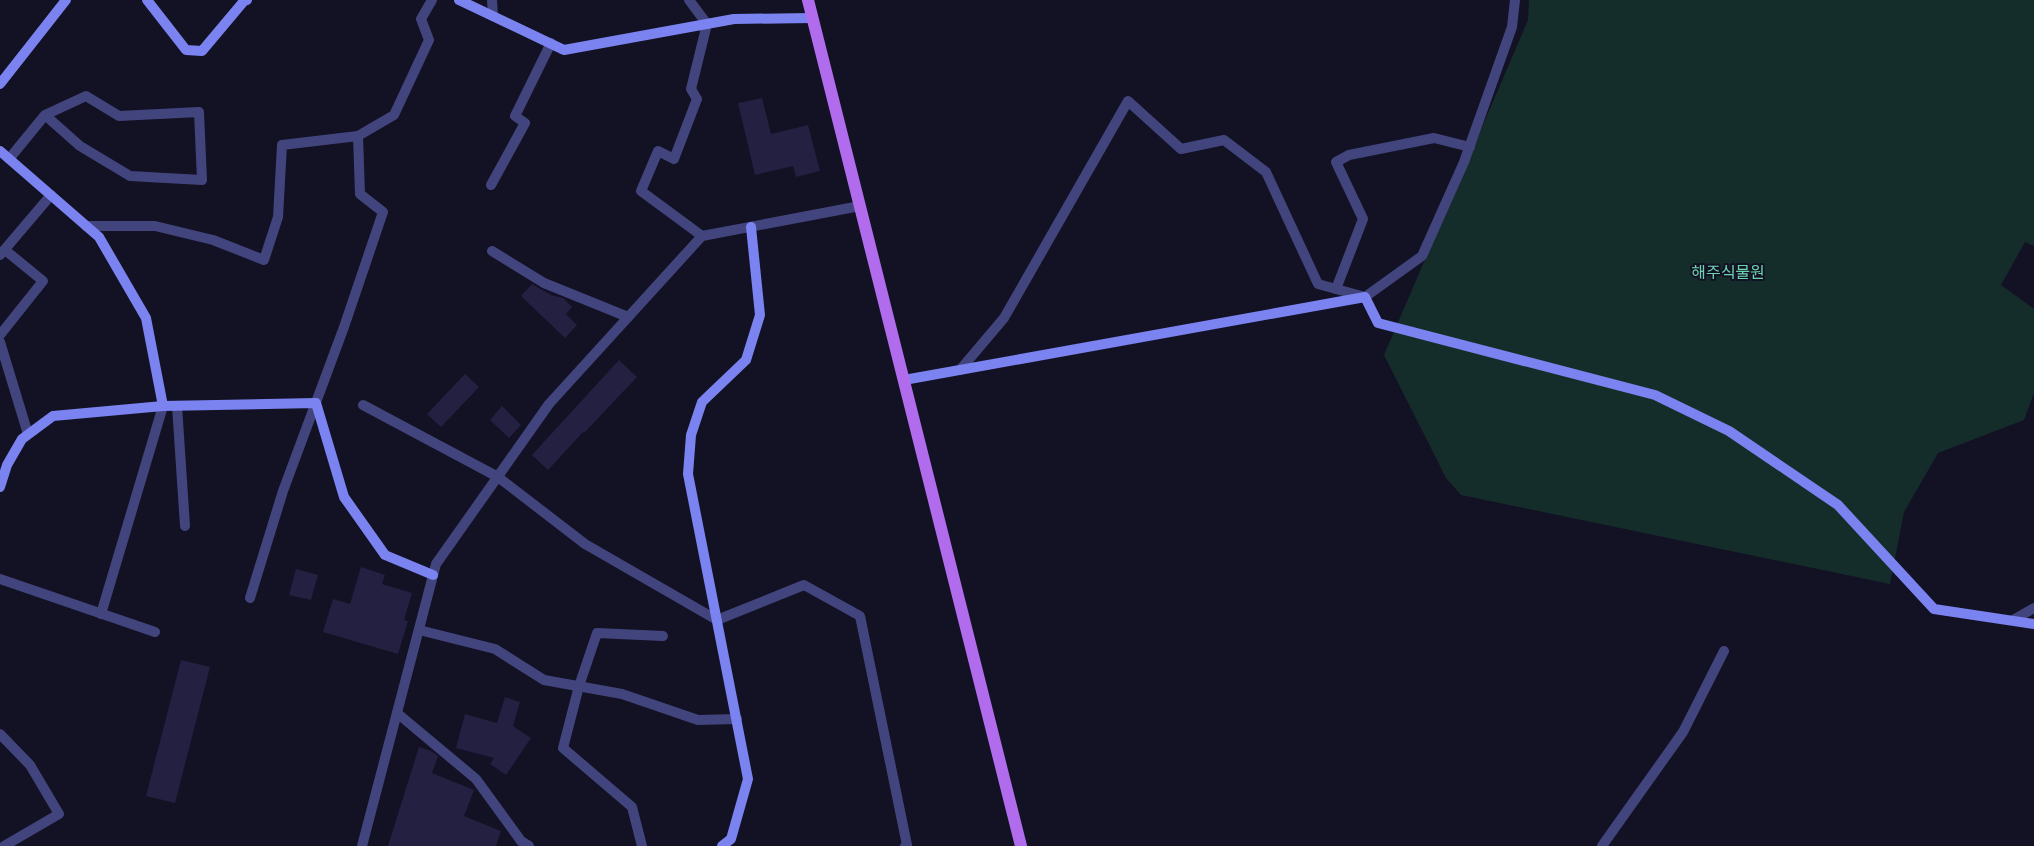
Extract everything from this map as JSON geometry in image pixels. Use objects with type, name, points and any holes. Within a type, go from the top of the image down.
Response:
[{"type":"main road","points":[[808,0],[1020,846]]},
{"type":"street","points":[[0,84],[66,0]]},
{"type":"street","points":[[146,0],[186,50],[202,51],[244,1],[247,0]]},
{"type":"street","points":[[86,226],[155,226],[213,240],[264,260],[278,217],[282,145],[358,136],[394,115],[429,40],[421,19],[432,0]]},
{"type":"street","points":[[459,0],[564,50],[734,19],[812,18]]},
{"type":"street","points":[[492,0],[493,16]]},
{"type":"street","points":[[689,0],[707,24]]},
{"type":"street","points":[[904,380],[1365,297],[1422,256],[1470,147],[1512,27],[1515,0]]},
{"type":"street","points":[[702,236],[641,191],[658,150],[674,159],[697,99],[691,89],[707,24]]},
{"type":"street","points":[[491,185],[525,123],[514,116],[551,43]]},
{"type":"street","points":[[9,159],[45,115],[86,96],[119,116],[199,112],[202,180],[130,176],[80,146],[45,115]]},
{"type":"street","points":[[960,370],[1004,318],[1128,102],[1181,149],[1224,140],[1266,172],[1318,284],[1365,297],[1378,324],[1656,395],[1729,431],[1838,505],[1934,609],[2034,624]]},
{"type":"street","points":[[250,598],[283,491],[383,212],[360,194],[358,136]]},
{"type":"street","points":[[1336,289],[1363,219],[1336,162],[1349,156],[1434,138],[1470,147]]},
{"type":"street","points":[[0,151],[99,237],[146,318],[163,406],[101,614]]},
{"type":"street","points":[[0,335],[43,281],[2,252],[51,195]]},
{"type":"street","points":[[362,846],[436,564],[549,404],[702,236],[860,206]]},
{"type":"street","points":[[722,846],[731,839],[748,779],[688,474],[691,435],[702,402],[746,360],[760,315],[751,227]]},
{"type":"street","points":[[492,251],[544,282],[628,317]]},
{"type":"street","points":[[0,342],[28,434]]},
{"type":"street","points":[[0,487],[7,465],[22,439],[53,416],[163,406],[316,403]]},
{"type":"street","points":[[316,403],[344,497],[385,555],[434,575]]},
{"type":"street","points":[[363,405],[498,477],[585,544],[717,620]]},
{"type":"street","points":[[177,406],[185,526]]},
{"type":"street","points":[[0,579],[155,632]]},
{"type":"street","points":[[717,620],[804,585],[860,616],[907,845],[905,846]]},
{"type":"street","points":[[2013,620],[2034,608]]},
{"type":"street","points":[[419,630],[494,649],[544,680],[622,694],[698,720],[737,719]]},
{"type":"street","points":[[642,846],[632,807],[563,748],[579,686],[597,633],[663,636]]},
{"type":"street","points":[[1602,846],[1683,732],[1724,651]]},
{"type":"street","points":[[397,714],[476,779],[521,841],[529,846]]},
{"type":"street","points":[[0,734],[30,765],[59,814],[4,846]]},
{"type":"green space","name":"해주식물원","points":[[1529,0],[2034,0],[2034,246],[2025,242],[2001,285],[2034,309],[2034,393],[2024,420],[1938,453],[1904,512],[1890,584],[1461,495],[1446,478],[1384,355],[1528,20]]},
{"type":"building","points":[[762,98],[771,134],[808,125],[820,171],[796,177],[793,166],[755,175],[738,103]]},
{"type":"building","points":[[532,284],[551,295],[563,298],[572,307],[566,314],[577,325],[565,338],[521,296]]},
{"type":"building","points":[[619,360],[637,377],[548,470],[532,455]]},
{"type":"building","points":[[465,374],[479,387],[441,427],[427,414]]},
{"type":"building","points":[[502,406],[521,425],[509,438],[490,420]]},
{"type":"building","points":[[361,567],[385,575],[382,584],[412,593],[404,620],[408,621],[398,654],[323,632],[333,599],[350,604]]},
{"type":"building","points":[[296,569],[318,575],[311,600],[289,595]]},
{"type":"building","points":[[181,660],[210,667],[175,803],[146,796]]},
{"type":"building","points":[[505,697],[520,702],[513,726],[531,738],[506,775],[490,764],[494,758],[456,748],[465,714],[497,723]]},
{"type":"building","points":[[419,747],[431,751],[438,756],[432,773],[474,790],[464,816],[501,831],[496,846],[388,846]]}]
